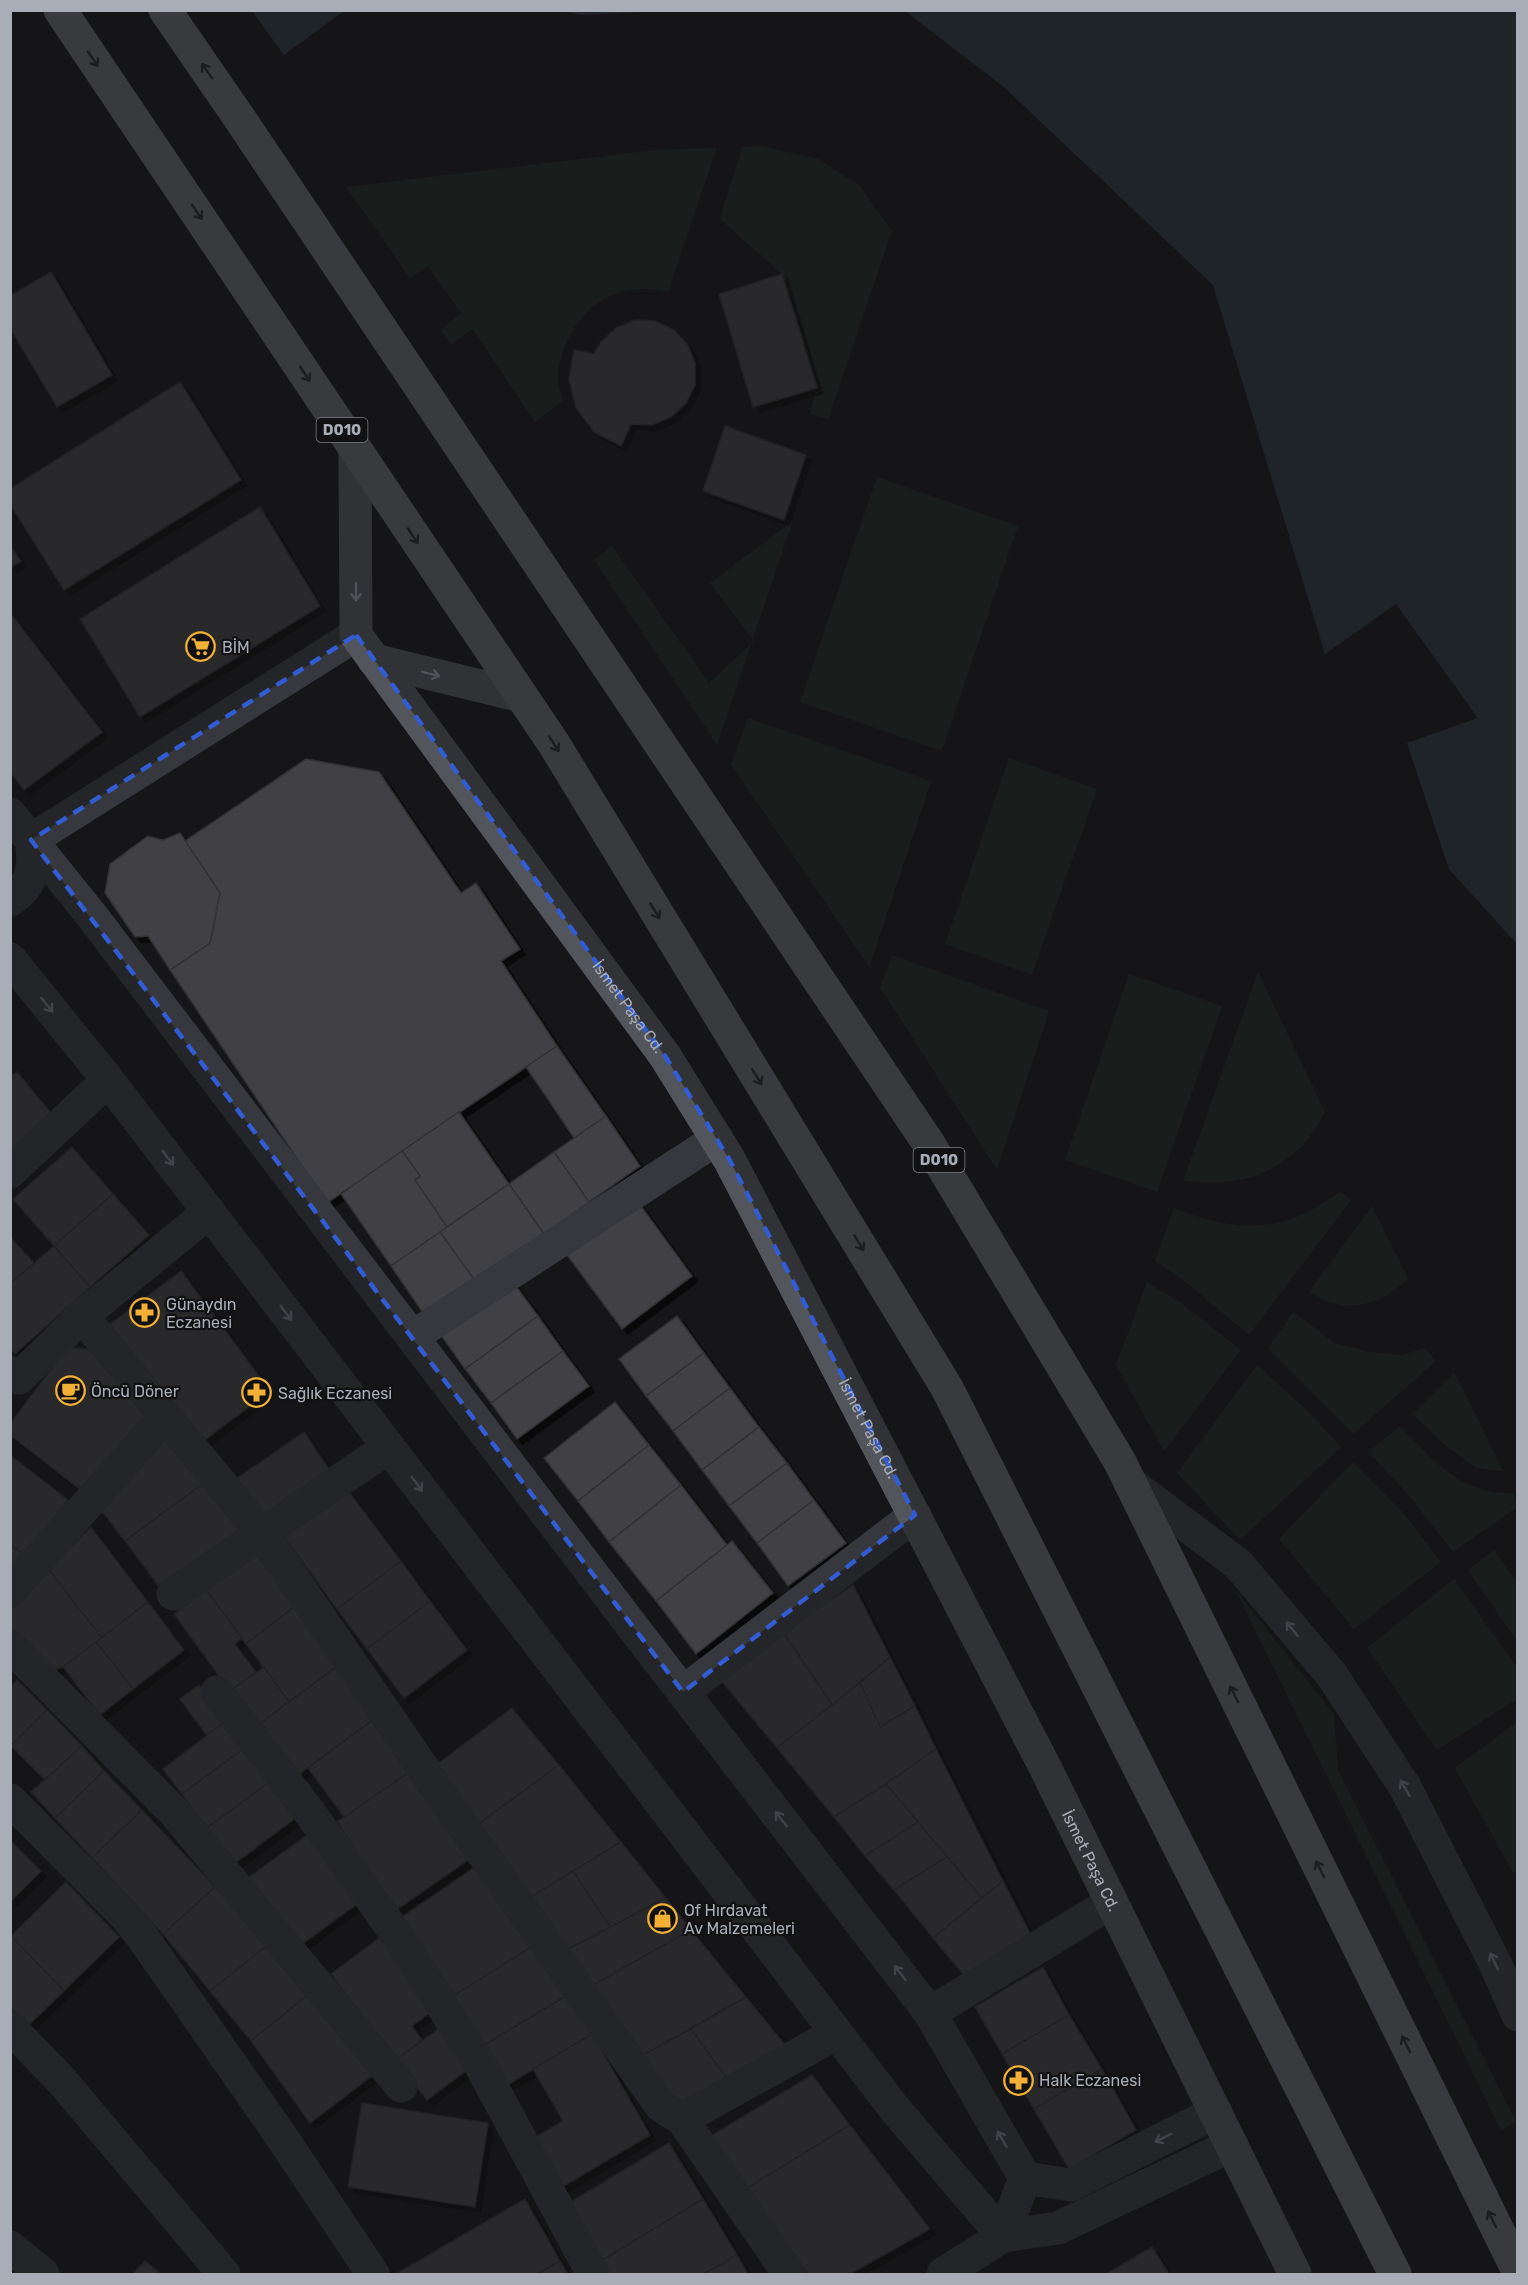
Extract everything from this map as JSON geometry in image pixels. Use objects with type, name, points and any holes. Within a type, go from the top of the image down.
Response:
[{"type":"highway","name":"D010","points":[[60,10],[554,744],[947,1388],[1395,2274]]},
{"type":"highway","name":"D010","points":[[165,10],[929,1144],[1114,1452],[1518,2271]]},
{"type":"main road","points":[[355,450],[365,647],[521,696]]},
{"type":"main road","name":"İsmet Paşa Cd.","points":[[365,647],[665,1056],[717,1139],[915,1515],[1112,1902],[1295,2274]]},
{"type":"street","points":[[21,826],[365,647]]},
{"type":"street","points":[[10,900],[20,894],[30,878],[34,859],[21,826]]},
{"type":"street","points":[[21,826],[930,2013],[1025,2178]]},
{"type":"street","points":[[10,959],[108,1080],[894,2108],[1003,2236]]},
{"type":"street","points":[[10,1172],[108,1080]]},
{"type":"street","points":[[412,1337],[717,1139]]},
{"type":"street","points":[[13,1382],[82,1316],[209,1212]]},
{"type":"street","points":[[82,1316],[262,1533],[442,1796],[661,2106],[682,2119],[789,2274]]},
{"type":"street","points":[[10,1591],[165,1417]]},
{"type":"street","points":[[172,1594],[389,1447]]},
{"type":"street","points":[[1130,1482],[1238,1564],[1331,1674],[1405,1786],[1494,1961],[1518,2015]]},
{"type":"street","points":[[683,1692],[915,1515]]},
{"type":"street","points":[[10,1646],[176,1814],[401,2086]]},
{"type":"street","points":[[217,1692],[310,1812],[420,1970],[482,2068],[593,2274]]},
{"type":"street","points":[[10,1800],[128,1919],[143,1938],[281,2136],[373,2274]]},
{"type":"street","points":[[930,2013],[1112,1902]]},
{"type":"street","points":[[12,2032],[62,2081],[224,2274]]},
{"type":"street","points":[[682,2119],[837,2033]]},
{"type":"street","points":[[1025,2178],[1071,2185],[1216,2112]]},
{"type":"street","points":[[943,2274],[1003,2236],[1058,2229],[1232,2145]]},
{"type":"street","points":[[1003,2236],[1025,2178]]},
{"type":"street","points":[[10,2247],[43,2274]]},
{"type":"highlighted area","points":[[356,635],[665,1056],[729,1159],[915,1515],[683,1692],[31,840]]},
{"type":"shaded area","points":[[252,11],[344,11],[284,55]]},
{"type":"shaded area","points":[[560,11],[663,11],[582,15]]},
{"type":"shaded area","points":[[905,11],[1517,11],[1517,944],[1449,869],[1407,743],[1478,718],[1396,604],[1325,654],[1213,285],[1005,88]]},
{"type":"shaded area","points":[[762,146],[818,159],[859,185],[892,231],[828,420],[810,413],[816,388],[782,274],[720,219],[742,147]]},
{"type":"shaded area","points":[[717,148],[668,292],[634,289],[619,292],[593,306],[582,317],[565,346],[558,378],[563,400],[535,422],[473,329],[451,344],[441,330],[461,313],[428,266],[410,278],[346,187],[656,150]]},
{"type":"shaded area","points":[[877,477],[1018,526],[942,751],[800,702]]},
{"type":"shaded area","points":[[793,521],[753,639],[710,583]]},
{"type":"shaded area","points":[[612,546],[709,683],[751,643],[717,745],[594,560]]},
{"type":"shaded area","points":[[748,718],[931,781],[869,967],[731,764]]},
{"type":"shaded area","points":[[1009,758],[1097,789],[1032,975],[945,944]]},
{"type":"shaded area","points":[[892,955],[1049,1011],[997,1170],[880,987]]},
{"type":"shaded area","points":[[1258,972],[1325,1112],[1305,1143],[1288,1158],[1261,1174],[1232,1181],[1183,1181]]},
{"type":"shaded area","points":[[1129,974],[1222,1006],[1157,1192],[1065,1160]]},
{"type":"shaded area","points":[[1341,1191],[1351,1200],[1249,1335],[1182,1279],[1155,1261],[1174,1208],[1221,1223],[1269,1225],[1301,1215]]},
{"type":"shaded area","points":[[1372,1206],[1408,1279],[1385,1296],[1361,1305],[1335,1304],[1309,1292]]},
{"type":"shaded area","points":[[1147,1282],[1181,1303],[1241,1350],[1164,1451],[1116,1365]]},
{"type":"shaded area","points":[[1293,1312],[1335,1343],[1369,1352],[1402,1355],[1425,1348],[1436,1361],[1353,1434],[1268,1348]]},
{"type":"shaded area","points":[[1257,1365],[1306,1409],[1341,1447],[1240,1540],[1177,1473]]},
{"type":"shaded area","points":[[1454,1372],[1503,1471],[1476,1468],[1445,1445],[1412,1414]]},
{"type":"shaded area","points":[[1400,1426],[1427,1454],[1457,1478],[1481,1489],[1514,1494],[1517,1507],[1453,1552],[1411,1498],[1369,1452]]},
{"type":"shaded area","points":[[1353,1462],[1405,1515],[1441,1562],[1354,1629],[1279,1539]]},
{"type":"shaded area","points":[[1494,1550],[1517,1583],[1517,1641],[1468,1570]]},
{"type":"shaded area","points":[[1454,1579],[1517,1667],[1517,1699],[1437,1750],[1367,1648]]},
{"type":"shaded area","points":[[1235,1589],[1334,1714],[1338,1770],[1516,2122],[1501,2130]]},
{"type":"shaded area","points":[[1517,1722],[1518,1871],[1513,1873],[1455,1768]]},
{"type":"building","points":[[51,272],[112,375],[57,407],[10,328],[10,296]]},
{"type":"building","points":[[782,274],[817,388],[753,407],[719,294]]},
{"type":"building","points":[[635,320],[655,321],[674,330],[688,345],[695,364],[695,385],[686,403],[671,417],[652,425],[631,424],[621,446],[594,432],[576,408],[569,379],[574,350],[594,354],[601,342],[616,328]]},
{"type":"building","points":[[180,382],[241,480],[64,590],[10,504],[10,489]]},
{"type":"building","points":[[725,426],[806,455],[784,520],[703,491]]},
{"type":"building","points":[[260,507],[320,606],[140,717],[80,619]]},
{"type":"building","points":[[10,545],[21,561],[10,568]]},
{"type":"building","points":[[10,613],[102,732],[24,790],[10,772]]},
{"type":"building","points":[[306,759],[379,772],[461,893],[476,883],[520,949],[501,961],[557,1046],[327,1203],[170,970],[210,943],[220,893],[185,841]]},
{"type":"building","points":[[180,833],[220,893],[210,943],[170,970],[148,936],[135,937],[105,893],[110,864],[148,836],[163,840]]},
{"type":"building","points":[[557,1046],[606,1116],[574,1138],[526,1067]]},
{"type":"building","points":[[17,1072],[55,1118],[10,1154],[10,1077]]},
{"type":"building","points":[[459,1112],[509,1184],[447,1227],[415,1180],[420,1176],[402,1151]]},
{"type":"building","points":[[606,1116],[640,1166],[589,1202],[554,1152]]},
{"type":"building","points":[[72,1147],[113,1194],[54,1246],[13,1199]]},
{"type":"building","points":[[402,1151],[420,1176],[415,1180],[447,1227],[391,1266],[341,1194]]},
{"type":"building","points":[[554,1152],[589,1202],[544,1234],[509,1184]]},
{"type":"building","points":[[509,1184],[544,1234],[475,1281],[440,1232]]},
{"type":"building","points":[[113,1194],[149,1235],[90,1287],[54,1246]]},
{"type":"building","points":[[638,1202],[692,1276],[622,1329],[567,1255]]},
{"type":"building","points":[[440,1232],[475,1281],[425,1316],[391,1266]]},
{"type":"building","points":[[10,1237],[34,1263],[10,1284]]},
{"type":"building","points":[[54,1246],[90,1287],[15,1354],[10,1349],[10,1284]]},
{"type":"building","points":[[181,1271],[270,1391],[198,1445],[109,1325]]},
{"type":"building","points":[[510,1278],[538,1316],[465,1369],[438,1331]]},
{"type":"building","points":[[538,1316],[563,1351],[491,1403],[465,1369]]},
{"type":"building","points":[[677,1316],[704,1353],[646,1396],[619,1359]]},
{"type":"building","points":[[67,1348],[95,1349],[145,1415],[82,1491],[10,1435],[10,1424]]},
{"type":"building","points":[[563,1351],[589,1386],[517,1439],[491,1403]]},
{"type":"building","points":[[704,1353],[730,1388],[673,1431],[646,1396]]},
{"type":"building","points":[[730,1388],[759,1427],[702,1470],[673,1431]]},
{"type":"building","points":[[615,1402],[649,1445],[578,1501],[544,1458]]},
{"type":"building","points":[[759,1427],[787,1463],[729,1506],[702,1470]]},
{"type":"building","points":[[304,1432],[331,1472],[260,1522],[233,1481]]},
{"type":"building","points":[[166,1436],[204,1483],[125,1541],[98,1506]]},
{"type":"building","points":[[649,1445],[681,1485],[609,1542],[578,1501]]},
{"type":"building","points":[[10,1455],[68,1500],[26,1556],[10,1544]]},
{"type":"building","points":[[787,1463],[814,1500],[757,1543],[729,1506]]},
{"type":"building","points":[[204,1483],[241,1529],[158,1585],[125,1541]]},
{"type":"building","points":[[681,1485],[727,1545],[656,1601],[609,1542]]},
{"type":"building","points":[[346,1488],[401,1561],[337,1609],[283,1535]]},
{"type":"building","points":[[814,1500],[846,1543],[788,1586],[757,1543]]},
{"type":"building","points":[[91,1527],[148,1602],[102,1638],[48,1569]]},
{"type":"building","points":[[732,1541],[773,1593],[696,1654],[656,1601]]},
{"type":"building","points":[[10,1544],[26,1556],[10,1576]]},
{"type":"building","points":[[256,1553],[294,1607],[246,1644],[206,1590]]},
{"type":"building","points":[[401,1561],[430,1601],[367,1649],[337,1609]]},
{"type":"building","points":[[48,1569],[102,1638],[63,1667],[52,1670],[10,1627],[10,1610]]},
{"type":"building","points":[[853,1585],[890,1657],[832,1705],[783,1632]]},
{"type":"building","points":[[206,1590],[242,1638],[235,1644],[256,1672],[230,1691],[174,1614]]},
{"type":"building","points":[[430,1601],[467,1650],[404,1698],[367,1649]]},
{"type":"building","points":[[148,1602],[184,1650],[133,1689],[96,1642]]},
{"type":"building","points":[[294,1607],[336,1667],[289,1702],[246,1644]]},
{"type":"building","points":[[783,1632],[832,1705],[777,1748],[719,1678]]},
{"type":"building","points":[[96,1642],[133,1689],[100,1715],[63,1667]]},
{"type":"building","points":[[890,1657],[915,1706],[880,1727],[860,1683]]},
{"type":"building","points":[[264,1667],[289,1702],[257,1726],[230,1691]]},
{"type":"building","points":[[336,1667],[374,1719],[294,1778],[257,1726]]},
{"type":"building","points":[[17,1680],[47,1710],[10,1747],[10,1687]]},
{"type":"building","points":[[860,1683],[880,1727],[915,1706],[936,1749],[834,1817],[777,1748]]},
{"type":"building","points":[[199,1685],[226,1721],[207,1736],[180,1699]]},
{"type":"building","points":[[512,1708],[559,1765],[473,1828],[431,1769]]},
{"type":"building","points":[[47,1710],[82,1746],[45,1780],[11,1746]]},
{"type":"building","points":[[374,1719],[411,1771],[344,1817],[308,1768]]},
{"type":"building","points":[[226,1721],[246,1747],[182,1794],[163,1769]]},
{"type":"building","points":[[82,1746],[104,1771],[55,1818],[31,1792]]},
{"type":"building","points":[[246,1747],[271,1781],[207,1828],[182,1794]]},
{"type":"building","points":[[936,1749],[1003,1881],[982,1898],[886,1784]]},
{"type":"building","points":[[559,1765],[621,1842],[525,1901],[473,1828]]},
{"type":"building","points":[[104,1771],[142,1810],[92,1858],[55,1818]]},
{"type":"building","points":[[411,1771],[471,1858],[396,1910],[337,1822]]},
{"type":"building","points":[[271,1781],[297,1817],[234,1864],[207,1828]]},
{"type":"building","points":[[886,1784],[918,1822],[865,1856],[834,1817]]},
{"type":"building","points":[[142,1810],[215,1887],[163,1934],[92,1858]]},
{"type":"building","points":[[918,1822],[947,1857],[894,1890],[865,1856]]},
{"type":"building","points":[[307,1835],[357,1904],[298,1947],[248,1878]]},
{"type":"building","points":[[10,1840],[41,1871],[10,1902]]},
{"type":"building","points":[[621,1842],[666,1898],[610,1927],[573,1871]]},
{"type":"building","points":[[947,1857],[982,1898],[933,1938],[894,1890]]},
{"type":"building","points":[[478,1865],[533,1946],[455,1996],[402,1917]]},
{"type":"building","points":[[573,1871],[610,1927],[561,1953],[525,1901]]},
{"type":"building","points":[[1003,1881],[1032,1937],[967,1979],[933,1938]]},
{"type":"building","points":[[66,1882],[119,1937],[64,1991],[11,1936]]},
{"type":"building","points":[[215,1887],[269,1944],[210,1991],[163,1934]]},
{"type":"building","points":[[666,1898],[691,1930],[586,1989],[561,1953]]},
{"type":"building","points":[[691,1930],[746,1997],[636,2059],[586,1989]]},
{"type":"building","points":[[11,1936],[64,1991],[28,2026],[10,2007]]},
{"type":"building","points":[[382,1936],[436,2008],[412,2026],[422,2040],[396,2060],[331,1974]]},
{"type":"building","points":[[269,1944],[309,1994],[251,2041],[210,1991]]},
{"type":"building","points":[[533,1946],[566,1996],[481,2047],[450,1998]]},
{"type":"building","points":[[1043,1967],[1069,2015],[1002,2054],[975,2007]]},
{"type":"building","points":[[309,1994],[373,2075],[310,2123],[251,2041]]},
{"type":"building","points":[[566,1996],[592,2034],[504,2087],[481,2047]]},
{"type":"building","points":[[746,1997],[790,2051],[730,2083],[691,2029]]},
{"type":"building","points":[[1069,2015],[1102,2069],[1034,2109],[1002,2054]]},
{"type":"building","points":[[441,2027],[471,2067],[427,2100],[396,2060]]},
{"type":"building","points":[[691,2029],[730,2083],[674,2112],[636,2059]]},
{"type":"building","points":[[592,2034],[650,2135],[559,2189],[531,2140],[563,2121],[533,2069]]},
{"type":"building","points":[[1102,2069],[1136,2130],[1069,2169],[1034,2109]]},
{"type":"building","points":[[812,2075],[850,2125],[746,2189],[709,2137]]},
{"type":"building","points":[[362,2103],[488,2123],[475,2207],[348,2187]]},
{"type":"building","points":[[850,2125],[930,2229],[850,2274],[808,2274],[746,2189]]},
{"type":"building","points":[[669,2143],[703,2199],[601,2261],[567,2204]]},
{"type":"building","points":[[525,2199],[560,2261],[537,2274],[396,2274]]},
{"type":"building","points":[[703,2199],[737,2255],[704,2274],[609,2274],[601,2261]]},
{"type":"building","points":[[1152,2247],[1169,2274],[1106,2274]]},
{"type":"building","points":[[737,2255],[748,2274],[704,2274]]},
{"type":"building","points":[[145,2261],[161,2274],[133,2274]]},
{"type":"building","points":[[560,2261],[568,2274],[537,2274]]},
{"type":"place","name":"BİM","points":[[201,647]]},
{"type":"place","name":"Günaydın Eczanesi","points":[[145,1313]]},
{"type":"place","name":"Öncü Döner","points":[[70,1391]]},
{"type":"place","name":"Sağlık Eczanesi","points":[[257,1393]]},
{"type":"place","name":"Of Hırdavat Av Malzemeleri","points":[[663,1919]]},
{"type":"place","name":"Halk Eczanesi","points":[[1018,2080]]}]
